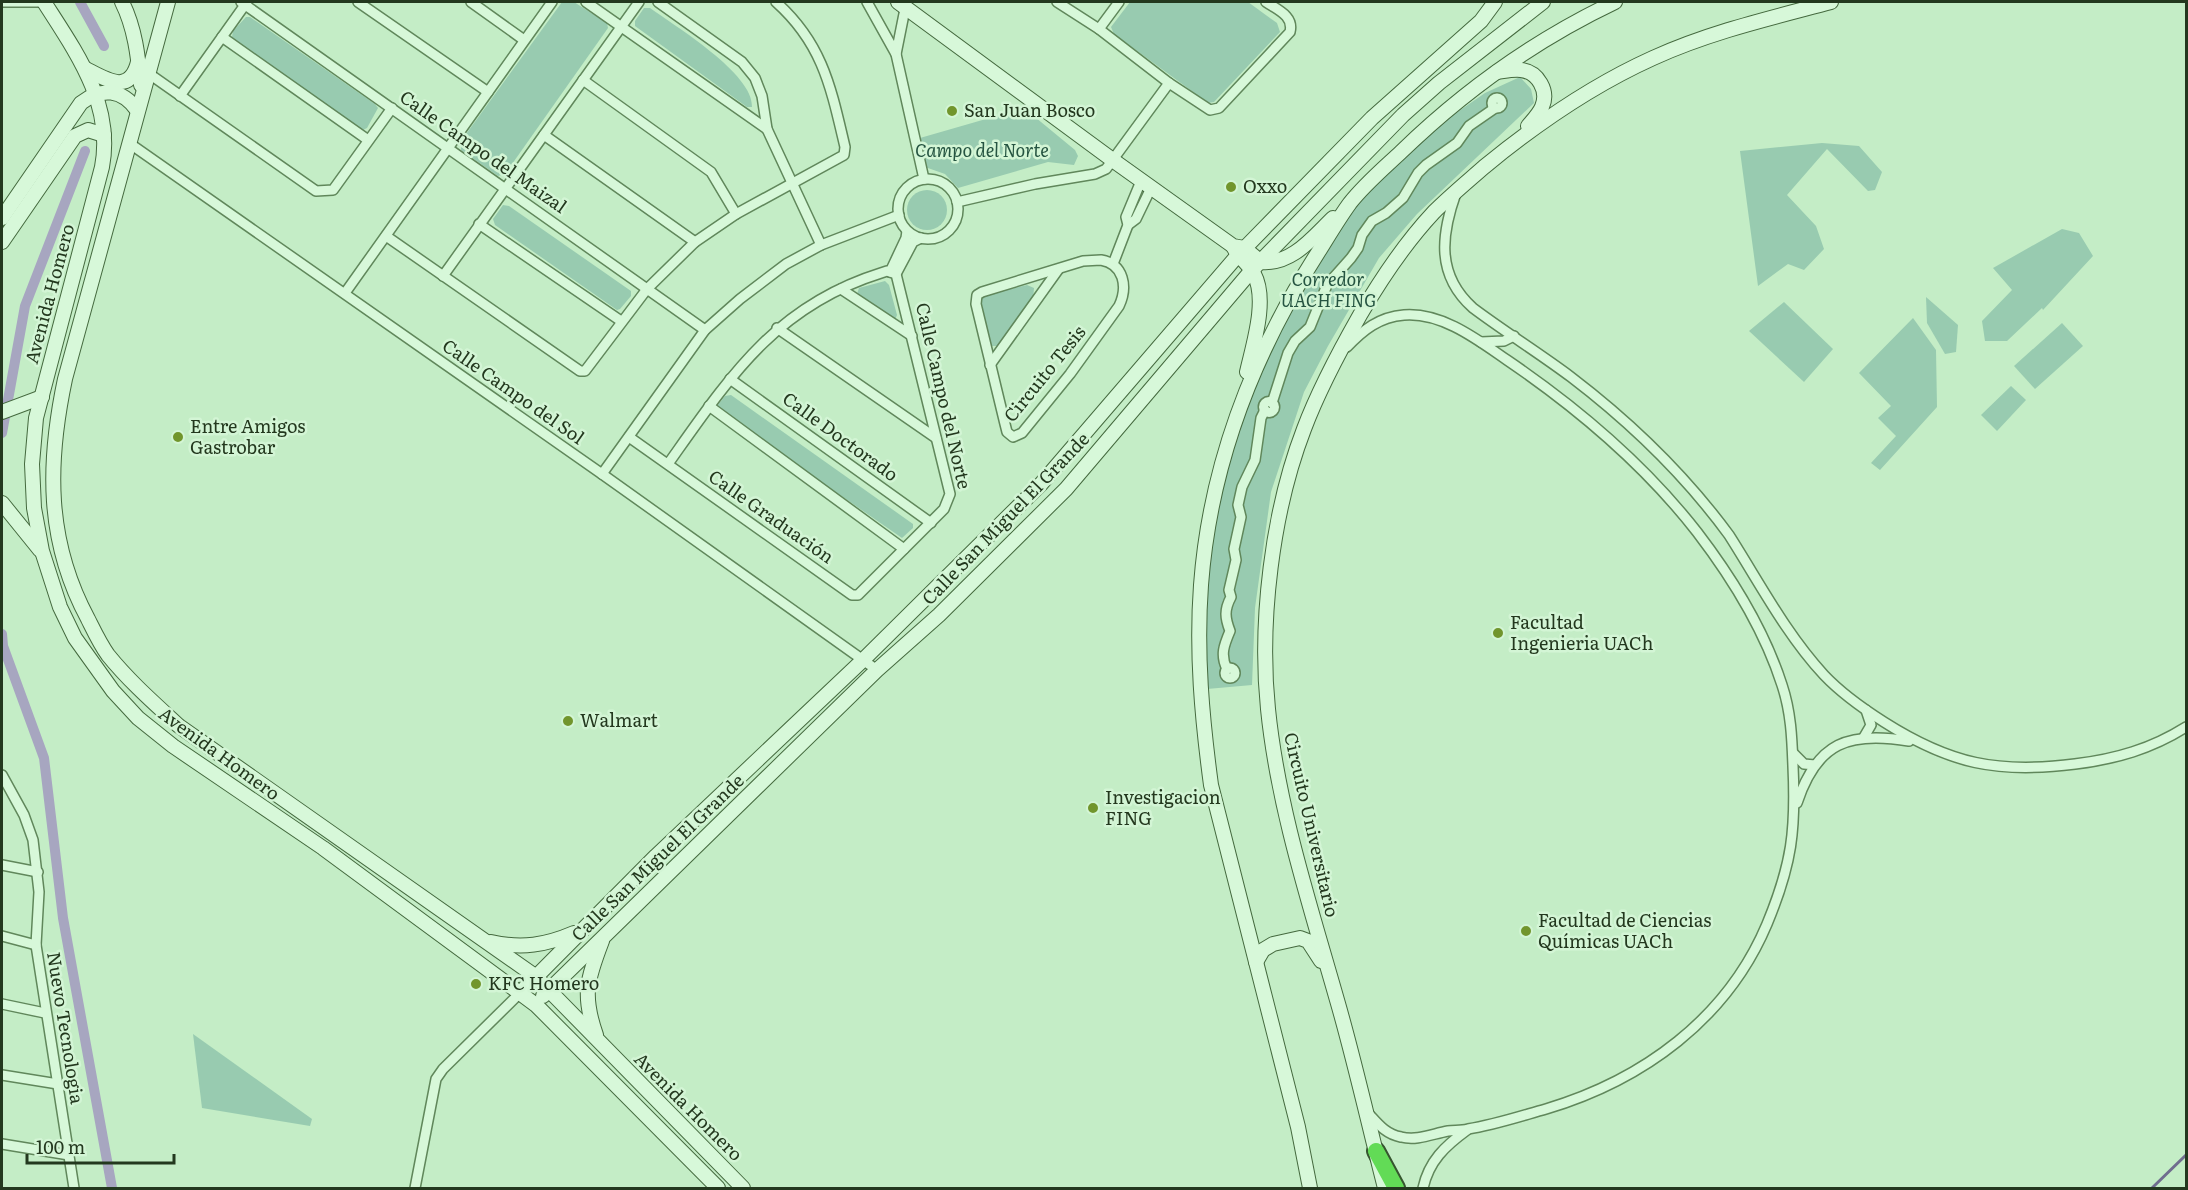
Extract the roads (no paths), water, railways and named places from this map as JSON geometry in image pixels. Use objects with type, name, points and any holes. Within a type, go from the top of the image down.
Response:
[{"type":"highway","points":[[1376,1151],[1396,1188]]},
{"type":"main road","name":"Avenida Homero","points":[[44,2],[86,69],[97,96],[104,135],[102,167],[36,418],[32,464],[34,508],[42,551],[60,607],[75,638],[113,691],[138,717],[173,746],[323,848],[521,992],[718,1188]]},
{"type":"main road","points":[[122,2],[132,25],[142,93]]},
{"type":"main road","name":"Avenida Homero","points":[[168,2],[65,380],[56,426],[52,467],[57,540],[77,598],[106,652],[131,681],[179,726],[535,976],[743,1188]]},
{"type":"main road","name":"Calle San Miguel El Grande","points":[[521,992],[656,856],[863,660],[1057,467],[1239,250],[1372,118],[1481,21],[1495,2]]},
{"type":"main road","name":"Calle San Miguel El Grande","points":[[536,1005],[549,989],[877,670],[939,615],[1066,489],[1257,266],[1420,99],[1543,2]]},
{"type":"main road","points":[[1257,266],[1294,254],[1351,202],[1425,128],[1493,73],[1535,44],[1615,2]]},
{"type":"main road","name":"Circuito Universitario","points":[[1365,1109],[1278,774],[1268,707],[1266,628],[1278,529],[1303,430],[1333,362],[1394,262],[1432,214],[1457,190],[1513,144],[1559,110],[1593,89],[1654,58],[1738,26],[1831,2]]},
{"type":"main road","points":[[903,3],[1114,161],[1239,250],[1257,266],[1259,315],[1242,399],[1220,473],[1209,527],[1201,583],[1198,664],[1211,785],[1298,1127],[1310,1188]]},
{"type":"main road","points":[[86,69],[118,83],[126,81],[135,74],[138,59]]},
{"type":"main road","points":[[1493,73],[1515,70],[1529,72],[1543,86],[1543,106],[1513,144]]},
{"type":"main road","points":[[2,218],[81,103],[111,93],[123,95],[138,110]]},
{"type":"main road","points":[[2,242],[75,136],[88,129],[104,135]]},
{"type":"main road","points":[[1242,399],[1286,304],[1351,202]]},
{"type":"main road","points":[[2,412],[42,397]]},
{"type":"main road","points":[[2,503],[42,551]]},
{"type":"main road","points":[[484,941],[504,945],[530,946],[556,941],[584,928]]},
{"type":"main road","points":[[602,1045],[589,1011],[587,985],[604,937]]},
{"type":"main road","points":[[1256,962],[1263,950],[1273,945],[1305,939],[1328,969]]},
{"type":"main road","points":[[1365,1109],[1385,1188]]},
{"type":"street","points":[[2,2],[44,2]]},
{"type":"street","points":[[180,96],[244,2]]},
{"type":"street","name":"Calle Campo del Maizal","points":[[244,2],[705,330]]},
{"type":"street","points":[[358,2],[488,92]]},
{"type":"street","points":[[471,2],[524,40]]},
{"type":"street","points":[[345,293],[552,2]]},
{"type":"street","points":[[586,2],[767,129]]},
{"type":"street","points":[[443,276],[639,2]]},
{"type":"street","points":[[658,2],[749,69],[760,87],[767,129],[821,245]]},
{"type":"street","points":[[386,236],[580,371],[586,370],[647,289],[695,242],[736,214],[844,155],[830,86],[816,50],[794,20],[776,2]]},
{"type":"street","points":[[867,2],[896,54],[924,179]]},
{"type":"street","points":[[1058,2],[1206,109],[1214,110],[1219,108],[1290,32],[1288,17],[1266,2]]},
{"type":"street","points":[[1099,30],[1119,2]]},
{"type":"street","points":[[896,54],[903,3]]},
{"type":"street","points":[[222,37],[368,140]]},
{"type":"street","points":[[148,74],[316,191],[321,192],[333,190],[392,108]]},
{"type":"street","points":[[584,80],[711,172],[736,214]]},
{"type":"street","points":[[957,202],[1035,184],[1095,174],[1106,169],[1169,83]]},
{"type":"street","points":[[1227,669],[1223,662],[1223,648],[1230,631],[1225,609],[1231,597],[1229,590],[1236,560],[1234,549],[1241,517],[1239,505],[1242,488],[1255,460],[1265,411],[1264,404],[1269,401],[1272,403],[1288,353],[1295,341],[1310,327],[1327,285],[1351,258],[1372,221],[1386,213],[1403,198],[1418,173],[1457,143],[1469,126],[1495,108]]},
{"type":"street","points":[[544,135],[695,242]]},
{"type":"street","name":"Calle Campo del Sol","points":[[130,139],[877,670]]},
{"type":"street","points":[[924,179],[942,182],[949,187],[957,202],[957,219],[947,233],[931,239],[921,238],[908,231],[899,215],[899,205],[907,188],[924,179]]},
{"type":"street","points":[[1113,264],[1128,225],[1136,219],[1146,184]]},
{"type":"street","points":[[1457,190],[1446,220],[1444,235],[1446,262],[1450,276],[1466,302],[1598,399],[1646,441],[1716,517],[1807,655],[1839,690],[1915,742]]},
{"type":"street","points":[[602,474],[705,330],[768,276],[821,245],[899,215]]},
{"type":"street","points":[[479,224],[621,321]]},
{"type":"street","points":[[893,272],[908,231]]},
{"type":"street","points":[[668,464],[730,379],[777,328],[841,289],[870,276],[893,272],[912,242],[921,238]]},
{"type":"street","name":"Circuito Tesis","points":[[1101,260],[1113,264],[1119,270],[1124,282],[1124,294],[1119,306],[1070,374],[1022,433],[1017,437],[1010,435],[990,365],[976,304],[977,296],[982,291],[1083,261],[1101,260]]},
{"type":"street","points":[[990,365],[1058,270]]},
{"type":"street","name":"Calle Campo del Norte","points":[[855,596],[862,593],[931,523],[947,504],[950,494],[912,336],[893,272]]},
{"type":"street","points":[[841,289],[912,336]]},
{"type":"street","points":[[1333,362],[1359,334],[1373,324],[1404,315],[1427,316],[1481,342],[1586,417],[1626,454],[1696,531],[1748,606],[1772,656],[1788,707],[1793,753],[1795,811],[1793,841],[1780,890],[1760,940],[1744,970],[1720,1003],[1677,1044],[1648,1064],[1601,1088],[1550,1108],[1467,1130],[1406,1139],[1384,1131],[1365,1109]]},
{"type":"street","points":[[777,328],[936,438]]},
{"type":"street","points":[[1481,342],[1504,341],[1514,336]]},
{"type":"street","name":"Calle Doctorado","points":[[730,379],[931,523]]},
{"type":"street","points":[[709,406],[904,549]]},
{"type":"street","name":"Calle Graduación","points":[[629,437],[855,596]]},
{"type":"street","points":[[1864,737],[1871,725],[1866,710]]},
{"type":"street","points":[[1795,811],[1815,765],[1825,754],[1842,743],[1864,737],[1878,736],[1915,742],[1966,761],[2013,768],[2042,768],[2099,762],[2132,754],[2187,728]]},
{"type":"street","points":[[1793,753],[1804,764],[1815,765]]},
{"type":"street","name":"Nuevo Tecnologia","points":[[2,776],[28,824],[33,840],[39,892],[36,945],[74,1188]]},
{"type":"street","points":[[2,865],[38,872]]},
{"type":"street","points":[[2,936],[36,945]]},
{"type":"street","points":[[415,1188],[436,1079],[443,1069],[521,992]]},
{"type":"street","points":[[2,1004],[45,1013]]},
{"type":"street","points":[[2,1075],[58,1084]]},
{"type":"street","points":[[1423,1188],[1427,1173],[1436,1157],[1450,1142],[1467,1130]]},
{"type":"street","points":[[2,1144],[69,1155]]},
{"type":"waterway","points":[[80,2],[104,46]]},
{"type":"waterway","points":[[2,433],[25,306],[85,151]]},
{"type":"waterway","points":[[2,634],[3,646],[44,758],[63,918],[112,1188]]},
{"type":"waterway","points":[[2152,1188],[2186,1155]]},
{"type":"place","name":"San Juan Bosco","points":[[952,111]]},
{"type":"place","name":"Oxxo","points":[[1231,187]]},
{"type":"place","name":"Entre Amigos Gastrobar","points":[[178,437]]},
{"type":"place","name":"Facultad Ingenieria UACh","points":[[1498,633]]},
{"type":"place","name":"Walmart","points":[[568,721]]},
{"type":"place","name":"Investigacion FING","points":[[1093,808]]},
{"type":"place","name":"Facultad de Ciencias Químicas UACh","points":[[1526,931]]},
{"type":"place","name":"KFC Homero","points":[[476,984]]},
{"type":"park label","name":"Campo del Norte","points":[[982,151]]},
{"type":"park label","name":"Corredor UACH FING","points":[[1328,290]]}]
